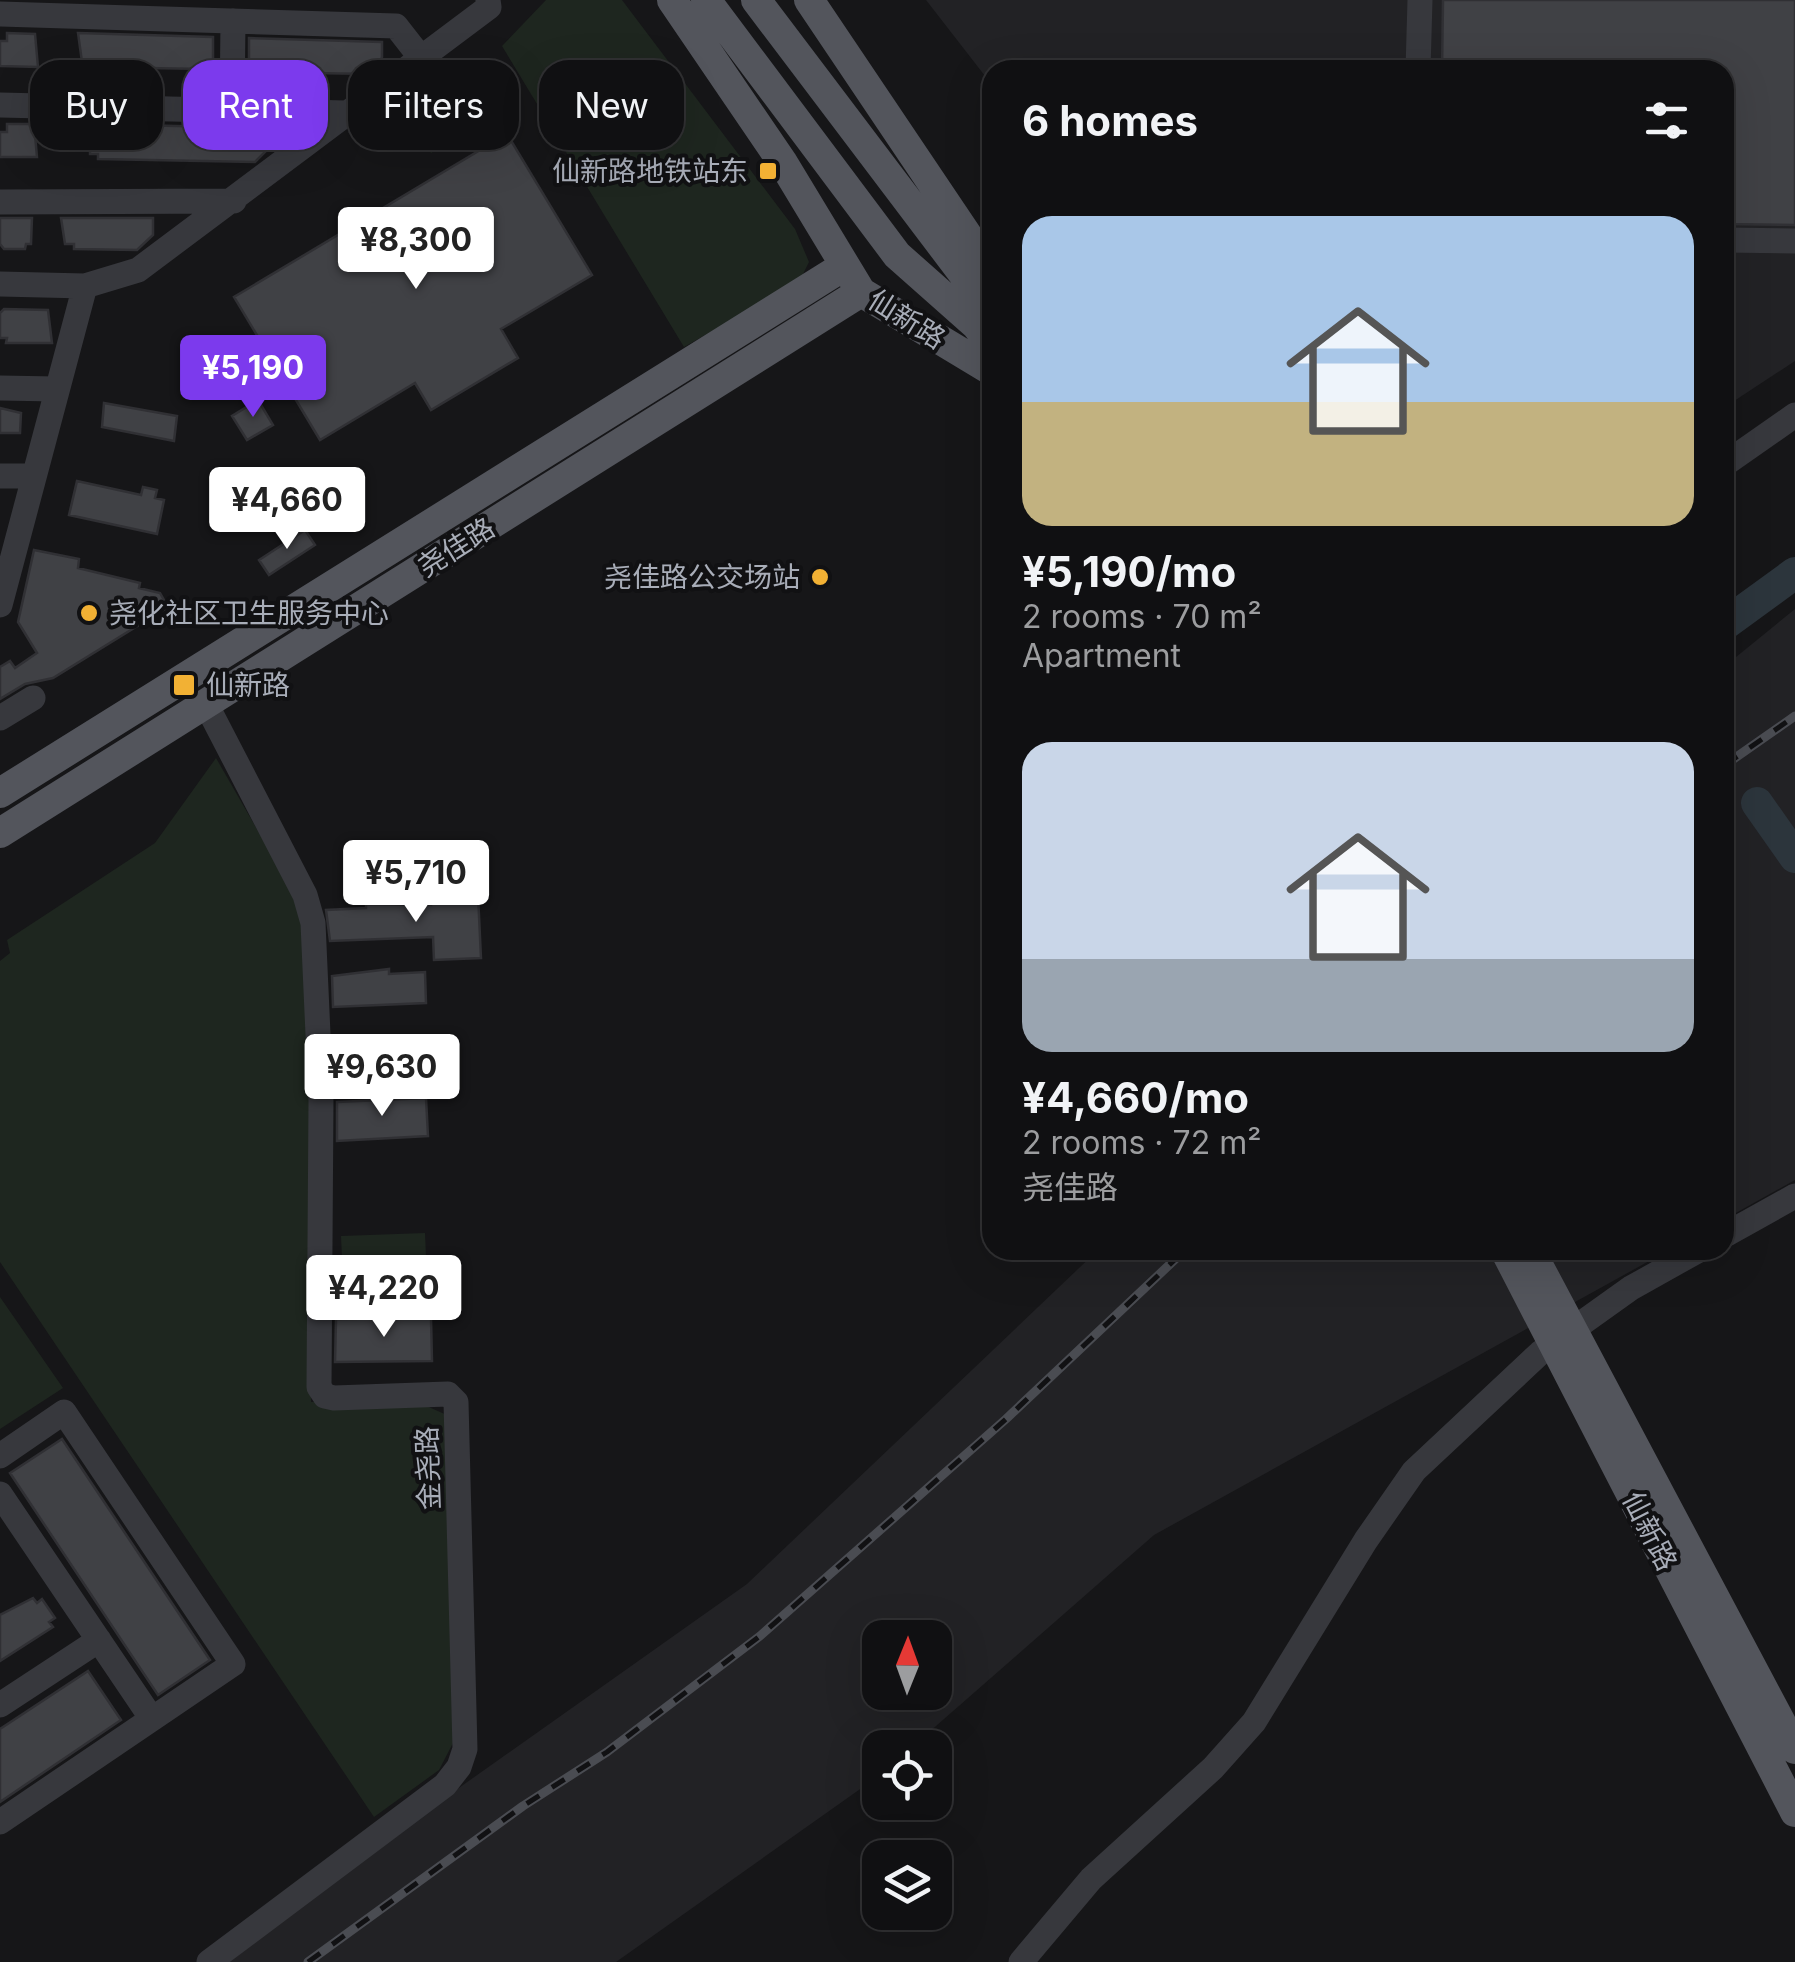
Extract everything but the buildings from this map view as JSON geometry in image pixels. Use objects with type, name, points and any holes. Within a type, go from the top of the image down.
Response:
[{"type":"main road","name":"仙新路","points":[[672,0],[783,164],[861,292],[982,365]]},
{"type":"main road","name":"仙新路","points":[[706,0],[896,254],[982,333]]},
{"type":"main road","points":[[756,0],[982,299]]},
{"type":"main road","points":[[809,0],[982,257]]},
{"type":"main road","name":"尧佳路","points":[[0,792],[844,266]]},
{"type":"main road","name":"尧佳路","points":[[0,833],[861,292]]},
{"type":"main road","name":"仙新路","points":[[1509,1260],[1795,1812]]},
{"type":"main road","name":"仙新路","points":[[1535,1260],[1795,1749]]},
{"type":"street","points":[[0,284],[84,286],[138,270],[489,7],[488,0]]},
{"type":"street","points":[[1418,60],[1420,0]]},
{"type":"street","points":[[0,14],[233,21],[315,12],[396,26],[421,58]]},
{"type":"street","points":[[233,21],[233,60]]},
{"type":"street","points":[[0,106],[183,109]]},
{"type":"street","points":[[328,113],[346,113]]},
{"type":"street","points":[[0,202],[234,201]]},
{"type":"street","points":[[1734,240],[1795,241]]},
{"type":"street","points":[[0,606],[6,559],[84,286]]},
{"type":"street","points":[[0,388],[56,388]]},
{"type":"street","points":[[1734,458],[1795,415]]},
{"type":"street","points":[[0,476],[32,476]]},
{"type":"street","points":[[0,718],[33,698]]},
{"type":"street","name":"金尧路","points":[[206,704],[305,896],[313,923],[321,1101],[318,1386],[325,1396],[334,1398],[448,1394],[456,1402],[466,1749],[460,1767],[444,1785],[209,1962]]},
{"type":"street","points":[[1734,1230],[1795,1196]]},
{"type":"street","points":[[1021,1962],[1090,1878],[1213,1768],[1254,1722],[1366,1540],[1414,1471],[1540,1352],[1631,1288],[1681,1260]]},
{"type":"street","points":[[0,1456],[64,1412],[233,1664],[0,1822]]},
{"type":"street","points":[[0,1494],[152,1718]]},
{"type":"street","points":[[0,1705],[99,1640]]},
{"type":"shaded area","points":[[546,0],[622,0],[667,60],[539,60],[539,107],[519,74],[519,60],[510,60],[502,46]]},
{"type":"shaded area","points":[[926,0],[1795,0],[1795,361],[1734,401],[1734,60],[982,60],[982,72]]},
{"type":"shaded area","points":[[684,82],[795,229],[809,262],[799,282],[684,347],[565,150],[684,150]]},
{"type":"shaded area","points":[[1795,609],[1795,1180],[1734,1214],[1734,659]]},
{"type":"shaded area","points":[[216,758],[303,909],[310,981],[311,1402],[413,1400],[449,1416],[453,1743],[439,1770],[374,1817],[0,1262],[0,961],[10,953],[7,940],[155,843]]},
{"type":"shaded area","points":[[425,1233],[427,1280],[343,1283],[341,1236]]},
{"type":"shaded area","points":[[1087,1260],[1651,1260],[1154,1535],[931,1730],[862,1730],[862,1788],[616,1962],[213,1962],[747,1584]]},
{"type":"shaded area","points":[[0,1297],[63,1388],[0,1429]]},
{"type":"waterway","points":[[1734,617],[1795,573]]},
{"type":"waterway","points":[[1757,803],[1795,857]]},
{"type":"railway","points":[[1734,759],[1795,716]]},
{"type":"railway","points":[[308,1962],[523,1806],[607,1752],[760,1636],[1006,1419],[1174,1260]]},
{"type":"place","name":"仙新路地铁站东","points":[[768,171]]},
{"type":"place","name":"尧佳路公交场站","points":[[820,577]]},
{"type":"place","name":"尧化社区卫生服务中心","points":[[89,613]]},
{"type":"place","name":"仙新路","points":[[184,685]]}]
